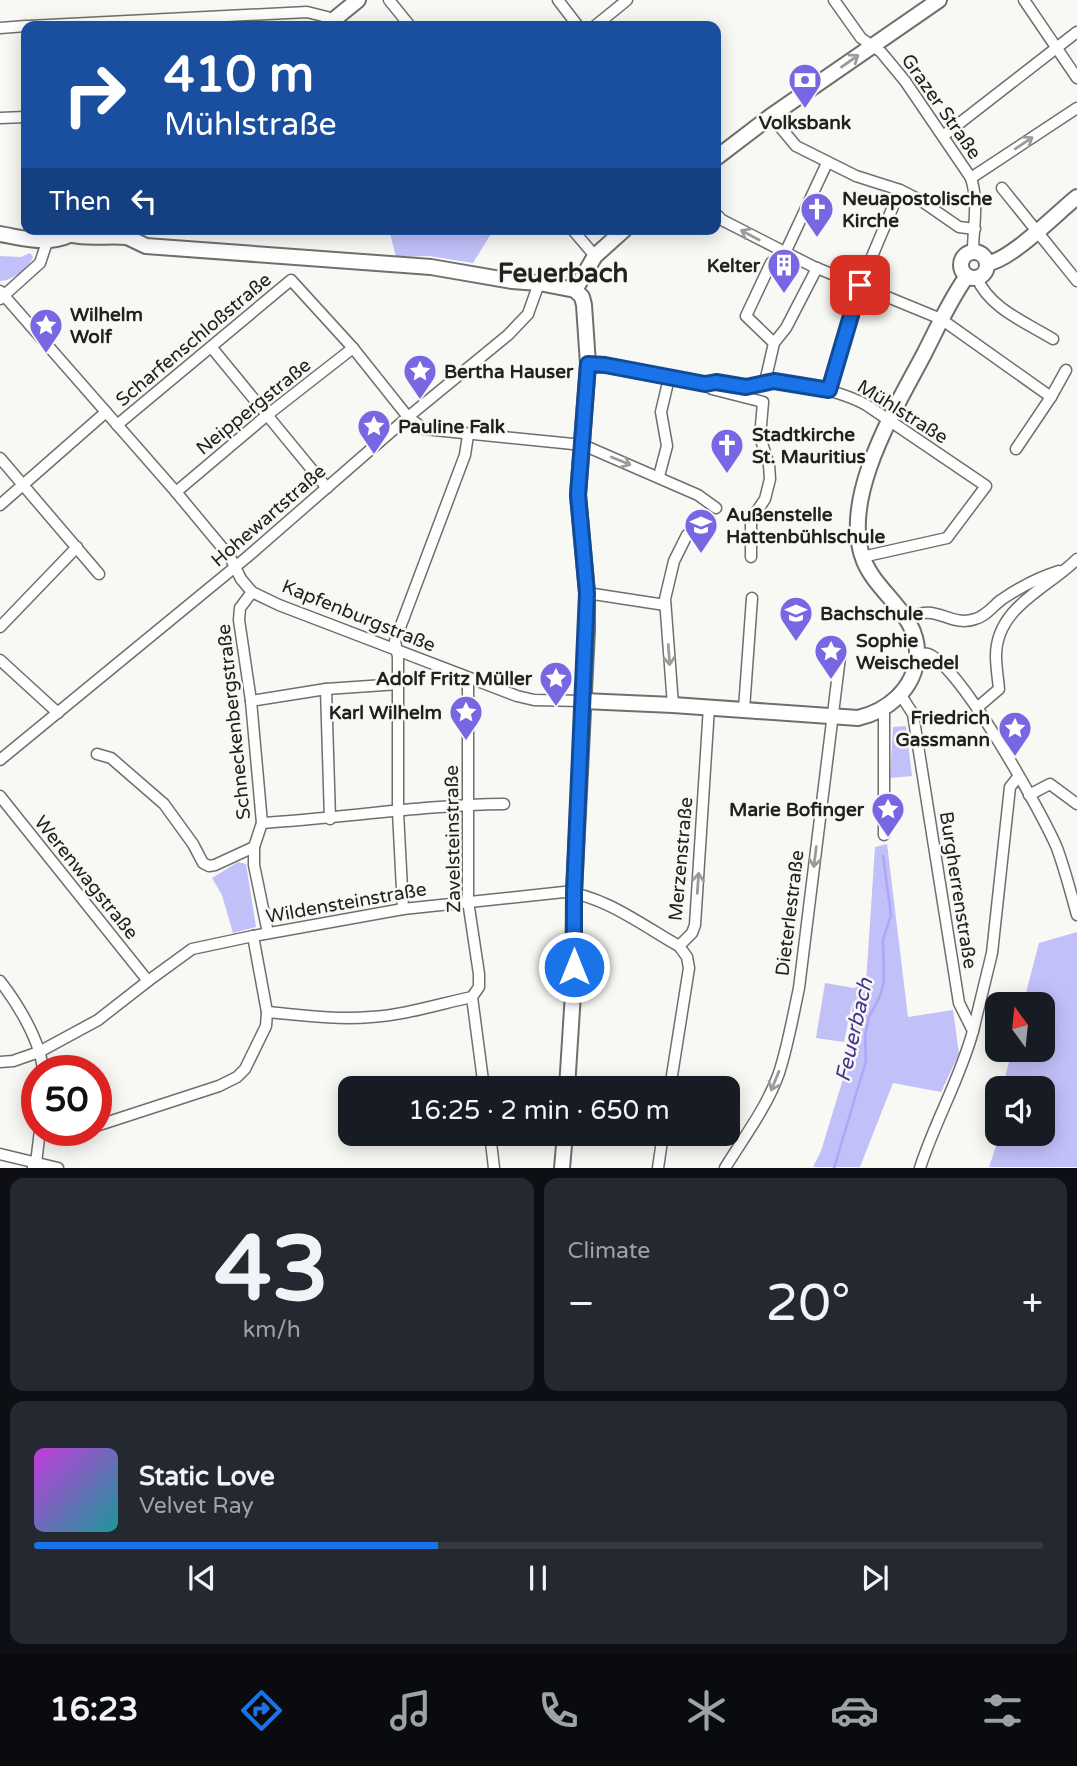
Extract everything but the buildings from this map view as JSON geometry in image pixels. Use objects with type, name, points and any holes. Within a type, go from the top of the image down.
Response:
[{"type":"main road","points":[[334,21],[358,0]]},
{"type":"main road","points":[[721,154],[771,116],[939,0]]},
{"type":"main road","points":[[884,708],[900,694],[913,674],[917,654],[907,619],[874,580],[862,557],[858,526],[861,499],[888,419],[941,319],[972,277],[984,274],[988,263],[1003,257],[1077,197]]},
{"type":"main road","points":[[0,234],[47,242],[68,235]]},
{"type":"main road","points":[[82,235],[86,238],[113,235]]},
{"type":"main road","points":[[126,235],[146,246],[398,264],[539,283],[575,290],[582,298],[588,364],[578,495],[587,593],[568,1076]]},
{"type":"main road","points":[[575,290],[595,256],[618,235]]},
{"type":"main road","points":[[972,277],[961,264],[964,256],[973,252],[984,256],[988,263]]},
{"type":"main road","name":"Kapfenburgstraße","points":[[583,701],[858,718],[884,708]]},
{"type":"main road","points":[[562,1167],[564,1146]]},
{"type":"street","points":[[389,0],[406,21]]},
{"type":"street","points":[[558,0],[574,21]]},
{"type":"street","points":[[601,21],[626,0]]},
{"type":"street","name":"Grazer Straße","points":[[834,0],[861,38],[881,51],[905,81],[971,178],[975,193],[973,252]]},
{"type":"street","points":[[1024,0],[1077,78]]},
{"type":"street","points":[[128,21],[307,12],[319,13],[328,21]]},
{"type":"street","points":[[0,28],[21,26]]},
{"type":"street","points":[[943,136],[1077,32]]},
{"type":"street","points":[[971,178],[1077,108]]},
{"type":"street","points":[[771,116],[791,143],[827,163],[871,182],[900,190],[920,200],[959,228],[975,229]]},
{"type":"street","points":[[0,118],[21,117]]},
{"type":"street","points":[[774,343],[746,316],[771,263],[785,253],[827,163]]},
{"type":"street","points":[[1002,188],[1077,281]]},
{"type":"street","points":[[829,390],[860,285],[900,190]]},
{"type":"street","points":[[721,219],[817,268],[941,319],[1051,397]]},
{"type":"street","points":[[577,235],[595,256]]},
{"type":"street","points":[[1,295],[40,263],[47,242]]},
{"type":"street","points":[[765,383],[774,343],[786,328],[817,268]]},
{"type":"street","points":[[972,277],[993,302],[1052,339]]},
{"type":"street","name":"Scharfenschloßstraße","points":[[117,425],[291,280],[353,348]]},
{"type":"street","name":"Hohewartstraße","points":[[0,760],[235,567],[408,417],[508,335],[528,314],[539,283]]},
{"type":"street","name":"Kapfenburgstraße","points":[[1,295],[176,492],[230,557],[252,592],[468,679],[526,698],[583,701]]},
{"type":"street","points":[[212,348],[327,488]]},
{"type":"street","points":[[353,348],[408,417],[424,429],[583,445],[659,476],[698,495],[716,508]]},
{"type":"street","name":"Neippergstraße","points":[[176,492],[266,416],[353,348]]},
{"type":"street","name":"Mühlstraße","points":[[588,364],[705,384],[716,382],[746,387],[774,381],[829,390],[856,399],[986,486],[947,538],[862,557]]},
{"type":"street","points":[[1016,449],[1066,370]]},
{"type":"street","points":[[659,476],[667,446],[661,412],[669,378]]},
{"type":"street","points":[[705,384],[712,389],[763,402],[760,437],[770,479],[765,499],[751,520],[751,557]]},
{"type":"street","points":[[0,505],[106,412]]},
{"type":"street","points":[[403,909],[398,812],[399,684],[395,641],[465,455],[468,435]]},
{"type":"street","points":[[0,458],[99,574]]},
{"type":"street","points":[[673,705],[665,606],[671,572],[687,535]]},
{"type":"street","points":[[0,627],[76,547]]},
{"type":"street","points":[[978,707],[999,689],[996,654],[1006,620],[1020,604],[1077,559]]},
{"type":"street","points":[[907,619],[922,611],[929,611],[960,621],[973,620],[986,614],[1009,596],[1067,569]]},
{"type":"street","name":"Schneckenbergstraße","points":[[252,592],[240,608],[239,620],[251,701],[262,822],[254,847],[254,865],[268,933]]},
{"type":"street","points":[[587,593],[665,606]]},
{"type":"street","points":[[744,709],[752,598]]},
{"type":"street","name":"Dieterlestraße","points":[[725,1167],[769,1096],[779,1074],[788,1042],[799,988],[841,649]]},
{"type":"street","points":[[917,654],[927,653],[939,661],[978,707],[1057,849],[1077,915]]},
{"type":"street","points":[[0,660],[58,713]]},
{"type":"street","name":"Zavelsteinstraße","points":[[468,679],[468,901],[479,974],[479,987],[472,997],[482,1076]]},
{"type":"street","points":[[251,701],[326,689],[399,684]]},
{"type":"street","points":[[326,689],[330,818]]},
{"type":"street","name":"Burgherrenstraße","points":[[900,694],[913,714],[958,1003],[972,1031]]},
{"type":"street","name":"Merzenstraße","points":[[672,1076],[689,968],[687,957],[679,946],[692,933],[695,925],[709,707]]},
{"type":"street","points":[[884,708],[884,835]]},
{"type":"street","points":[[97,754],[111,758],[164,804],[193,844],[203,863],[215,865],[254,847]]},
{"type":"street","points":[[920,1167],[966,1056],[992,953],[1010,788],[1018,777]]},
{"type":"street","points":[[1029,795],[1050,785],[1077,804]]},
{"type":"street","name":"Werenwagstraße","points":[[0,796],[148,981]]},
{"type":"street","points":[[262,822],[468,804],[505,804]]},
{"type":"street","name":"Wildensteinstraße","points":[[0,1062],[13,1061],[39,1052],[99,1020],[192,949],[403,909],[574,893],[585,895],[610,907],[679,946]]},
{"type":"street","points":[[112,1121],[219,1086],[237,1077],[245,1069],[266,1026],[267,1012],[253,936]]},
{"type":"street","points":[[0,981],[16,1001],[40,1055]]},
{"type":"street","points":[[267,1012],[344,1018],[373,1017],[405,1013],[472,997]]},
{"type":"street","points":[[35,1165],[38,1146]]},
{"type":"street","points":[[491,1146],[494,1167]]},
{"type":"street","points":[[657,1167],[661,1146]]},
{"type":"street","points":[[913,1167],[918,1154],[927,1146]]},
{"type":"street","points":[[0,1154],[35,1165],[58,1167]]},
{"type":"shaded area","points":[[390,235],[490,235],[473,263],[429,256],[396,257]]},
{"type":"shaded area","points":[[30,253],[33,257],[24,269],[10,279],[0,281],[0,256],[21,257]]},
{"type":"shaded area","points":[[906,726],[912,776],[890,778],[893,727]]},
{"type":"shaded area","points":[[887,844],[908,1017],[953,1010],[959,1054],[941,1092],[893,1083],[860,1167],[813,1167],[821,1151],[847,1066],[853,999],[844,1042],[816,1038],[825,983],[854,988],[866,983],[875,847]]},
{"type":"shaded area","points":[[238,862],[246,864],[256,927],[233,933],[222,895],[212,878]]},
{"type":"shaded area","points":[[1077,932],[1077,1167],[989,1167],[996,1146],[1055,1146],[1055,1076],[1005,1076],[1009,1062],[1055,1062],[1055,992],[1026,992],[1039,943]]},
{"type":"waterway","name":"Feuerbach","points":[[834,1168],[866,1061],[865,1036],[869,1017],[884,981],[883,940],[891,915],[883,856]]},
{"type":"place","name":"Volksbank","points":[[805,110]]},
{"type":"place","name":"Neuapostolische Kirche","points":[[817,239]]},
{"type":"place","name":"Kelter","points":[[784,295]]},
{"type":"place","name":"Wilhelm Wolf","points":[[46,355]]},
{"type":"place","name":"Bertha Hauser","points":[[420,401]]},
{"type":"place","name":"Pauline Falk","points":[[374,456]]},
{"type":"place","name":"Stadtkirche St. Mauritius","points":[[727,475]]},
{"type":"place","name":"Außenstelle Hattenbühlschule","points":[[701,555]]},
{"type":"place","name":"Bachschule","points":[[796,643]]},
{"type":"place","name":"Sophie Weischedel","points":[[831,681]]},
{"type":"place","name":"Adolf Fritz Müller","points":[[556,708]]},
{"type":"place","name":"Karl Wilhelm","points":[[466,742]]},
{"type":"place","name":"Friedrich Gassmann","points":[[1015,758]]},
{"type":"place","name":"Marie Bofinger","points":[[888,839]]},
{"type":"district","name":"Feuerbach","points":[[563,273]]},
{"type":"route","points":[[574,967],[574,893],[587,630],[587,593],[578,495],[588,364],[705,384],[716,382],[746,387],[774,381],[829,390],[860,285]]}]
